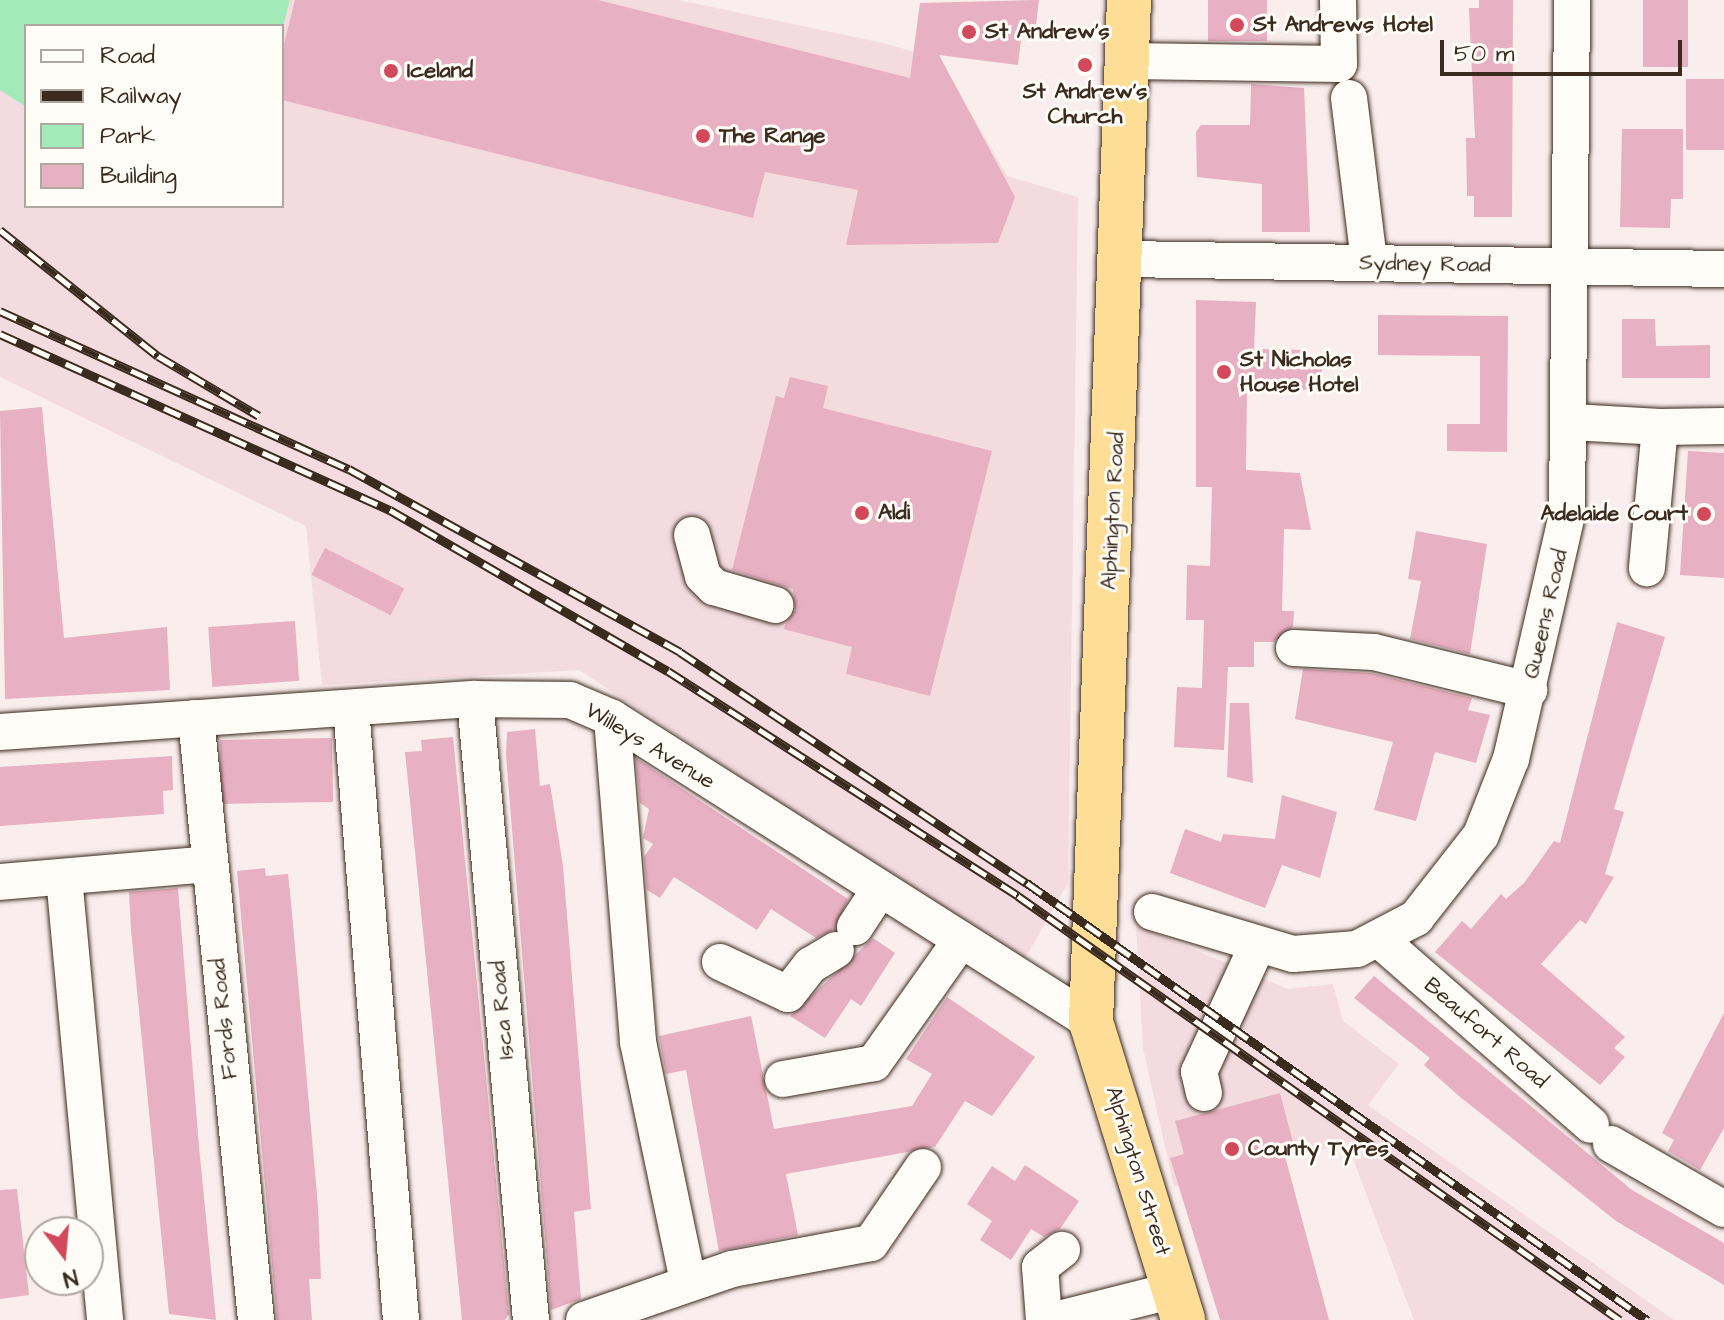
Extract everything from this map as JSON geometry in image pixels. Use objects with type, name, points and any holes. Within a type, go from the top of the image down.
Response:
[{"type":"highway","name":"Alphington Road","points":[[1091,1022],[1125,259],[1129,0]]},
{"type":"highway","name":"Alphington Street","points":[[1091,1022],[1179,1305]]},
{"type":"street","points":[[1128,61],[1339,64],[1338,0]]},
{"type":"street","name":"Queens Road","points":[[1152,912],[1256,948],[1329,954],[1381,941],[1416,918],[1467,860],[1497,798],[1529,690],[1565,526],[1572,422],[1569,267],[1572,0]]},
{"type":"street","points":[[1349,98],[1369,262]]},
{"type":"street","name":"Sydney Road","points":[[1125,259],[1724,269]]},
{"type":"street","points":[[1572,422],[1660,427],[1724,426]]},
{"type":"street","points":[[1647,568],[1660,427]]},
{"type":"street","points":[[692,535],[703,576],[714,587],[775,605]]},
{"type":"street","points":[[1294,648],[1374,652],[1529,690]]},
{"type":"street","name":"Willeys Avenue","points":[[0,732],[547,696],[612,718],[878,892],[973,947],[1091,1022]]},
{"type":"street","name":"Isca Road","points":[[475,699],[531,1320]]},
{"type":"street","points":[[351,708],[401,1320]]},
{"type":"street","name":"Fords Road","points":[[196,718],[208,864],[256,1320]]},
{"type":"street","points":[[612,718],[638,1042],[688,1282]]},
{"type":"street","points":[[0,882],[208,864]]},
{"type":"street","points":[[64,877],[105,1320]]},
{"type":"street","points":[[720,962],[788,994],[811,965],[845,939],[878,892]]},
{"type":"street","name":"Beaufort Road","points":[[1381,941],[1601,1135],[1722,1203]]},
{"type":"street","points":[[783,1079],[874,1063],[973,947]]},
{"type":"street","points":[[1204,1093],[1199,1072],[1256,948]]},
{"type":"street","points":[[584,1320],[688,1282],[871,1243],[923,1167]]},
{"type":"street","points":[[1044,1320],[1040,1267],[1062,1250]]},
{"type":"street","points":[[1055,1320],[1179,1305]]},
{"type":"shaded area","points":[[290,0],[678,0],[883,43],[940,59],[1007,176],[1078,197],[1068,883],[1023,962],[579,670],[322,685],[306,526],[0,377],[0,90],[24,106],[24,208],[284,208],[284,24]]},
{"type":"shaded area","points":[[1136,925],[1288,989],[1333,984],[1343,1021],[1399,1064],[1368,1105],[1674,1320],[1414,1320],[1347,1143],[1174,1187],[1143,1048]]},
{"type":"green space","points":[[0,0],[290,0],[284,24],[24,24],[24,106],[0,90]]},
{"type":"building","name":"The Range","points":[[295,0],[598,0],[910,78],[920,3],[1039,0],[1035,33],[1022,31],[1018,65],[939,55],[1015,197],[998,243],[846,245],[858,190],[765,172],[753,218],[284,101],[284,44]]},
{"type":"building","name":"St Andrews Hotel","points":[[1208,0],[1267,0],[1267,41],[1208,41]]},
{"type":"building","points":[[1479,0],[1513,0],[1512,217],[1474,217],[1474,196],[1467,196],[1466,138],[1475,138],[1469,8],[1479,8]]},
{"type":"building","points":[[1643,0],[1688,0],[1688,67],[1643,67]]},
{"type":"building","points":[[1686,79],[1724,79],[1724,150],[1686,150]]},
{"type":"building","points":[[1251,84],[1304,88],[1310,232],[1262,232],[1262,184],[1197,177],[1196,132],[1201,125],[1250,125]]},
{"type":"building","points":[[1622,129],[1683,129],[1683,199],[1671,199],[1670,228],[1620,227]]},
{"type":"building","points":[[1196,300],[1256,302],[1254,349],[1305,350],[1305,362],[1322,362],[1321,389],[1247,392],[1246,470],[1300,473],[1311,530],[1284,529],[1282,611],[1294,611],[1293,627],[1274,642],[1254,642],[1254,667],[1228,667],[1224,750],[1174,747],[1177,687],[1202,688],[1204,620],[1186,620],[1187,565],[1210,566],[1212,487],[1196,487]]},
{"type":"building","points":[[1378,315],[1508,316],[1507,452],[1447,451],[1447,424],[1480,424],[1480,356],[1378,355]]},
{"type":"building","points":[[1622,319],[1655,319],[1656,346],[1710,345],[1710,378],[1622,378]]},
{"type":"building","name":"Aldi","points":[[790,377],[828,386],[823,408],[992,451],[930,696],[846,674],[852,647],[783,629],[795,610],[793,589],[732,570],[776,396],[784,398]]},
{"type":"building","points":[[42,407],[64,638],[167,627],[170,690],[5,699],[0,411]]},
{"type":"building","name":"Adelaide Court","points":[[1688,451],[1724,453],[1724,578],[1680,575]]},
{"type":"building","points":[[1416,531],[1487,544],[1470,654],[1410,639],[1421,581],[1408,579]]},
{"type":"building","points":[[325,548],[404,588],[391,615],[311,575]]},
{"type":"building","points":[[295,621],[299,681],[212,687],[208,627]]},
{"type":"building","points":[[1617,622],[1665,637],[1614,809],[1624,812],[1605,874],[1614,877],[1586,924],[1580,920],[1541,964],[1625,1037],[1614,1048],[1625,1057],[1600,1085],[1435,952],[1462,921],[1471,929],[1501,894],[1506,899],[1524,883],[1554,841],[1560,843]]},
{"type":"building","points":[[1303,669],[1371,673],[1472,698],[1468,710],[1490,715],[1476,763],[1435,752],[1416,821],[1374,810],[1393,742],[1295,719]]},
{"type":"building","points":[[1230,703],[1249,703],[1253,783],[1227,777]]},
{"type":"building","points":[[535,729],[540,786],[550,784],[563,866],[591,1209],[574,1212],[581,1299],[551,1310],[506,755],[507,732]]},
{"type":"building","points":[[453,737],[509,1314],[505,1320],[462,1320],[405,752],[422,751],[421,740]]},
{"type":"building","points":[[332,738],[333,802],[221,804],[220,740]]},
{"type":"building","points":[[172,756],[173,790],[163,791],[164,814],[0,826],[0,767]]},
{"type":"building","points":[[636,758],[848,899],[835,929],[816,938],[771,909],[757,930],[674,877],[660,898],[647,890],[644,857],[653,844],[643,838],[649,809],[640,803]]},
{"type":"building","points":[[1282,795],[1337,812],[1320,878],[1282,865],[1265,908],[1170,873],[1185,829],[1221,842],[1223,834],[1275,839]]},
{"type":"building","points":[[265,868],[266,876],[288,874],[291,902],[318,1206],[321,1279],[309,1279],[312,1320],[277,1320],[237,871]]},
{"type":"building","points":[[178,888],[216,1320],[169,1314],[131,930],[129,892]]},
{"type":"building","points":[[873,938],[895,953],[861,1006],[851,999],[825,1038],[790,1016]]},
{"type":"building","points":[[1374,976],[1632,1190],[1724,1243],[1724,1285],[1616,1221],[1459,1096],[1424,1065],[1430,1058],[1354,998]]},
{"type":"building","points":[[947,997],[1035,1057],[992,1116],[965,1101],[935,1147],[786,1174],[798,1235],[719,1251],[686,1070],[666,1074],[659,1036],[751,1016],[774,1129],[912,1106],[932,1074],[906,1059]]},
{"type":"building","points":[[1724,1013],[1724,1128],[1700,1170],[1668,1151],[1674,1140],[1662,1133]]},
{"type":"building","points":[[1280,1093],[1296,1154],[1285,1156],[1329,1320],[1220,1320],[1170,1158],[1184,1154],[1175,1121]]},
{"type":"building","points":[[1025,1165],[1079,1201],[1060,1229],[1044,1237],[1031,1229],[1011,1260],[980,1240],[992,1221],[967,1204],[992,1166],[1015,1181]]},
{"type":"building","points":[[17,1189],[24,1251],[24,1296],[0,1299],[0,1190]]},
{"type":"railway","points":[[0,230],[158,356],[259,416]]},
{"type":"railway","points":[[0,311],[349,469],[680,652],[1027,883],[1647,1320]]},
{"type":"railway","points":[[0,334],[390,510],[668,671],[1018,896],[1620,1320]]},
{"type":"place","name":"St Andrews Hotel","points":[[1237,25]]},
{"type":"place","name":"St Andrew's","points":[[969,32]]},
{"type":"place","name":"St Andrew's Church","points":[[1085,65]]},
{"type":"place","name":"Iceland","points":[[391,71]]},
{"type":"place","name":"The Range","points":[[703,136]]},
{"type":"place","name":"St Nicholas House Hotel","points":[[1224,372]]},
{"type":"place","name":"Aldi","points":[[862,513]]},
{"type":"place","name":"Adelaide Court","points":[[1704,514]]},
{"type":"place","name":"County Tyres","points":[[1232,1149]]}]
